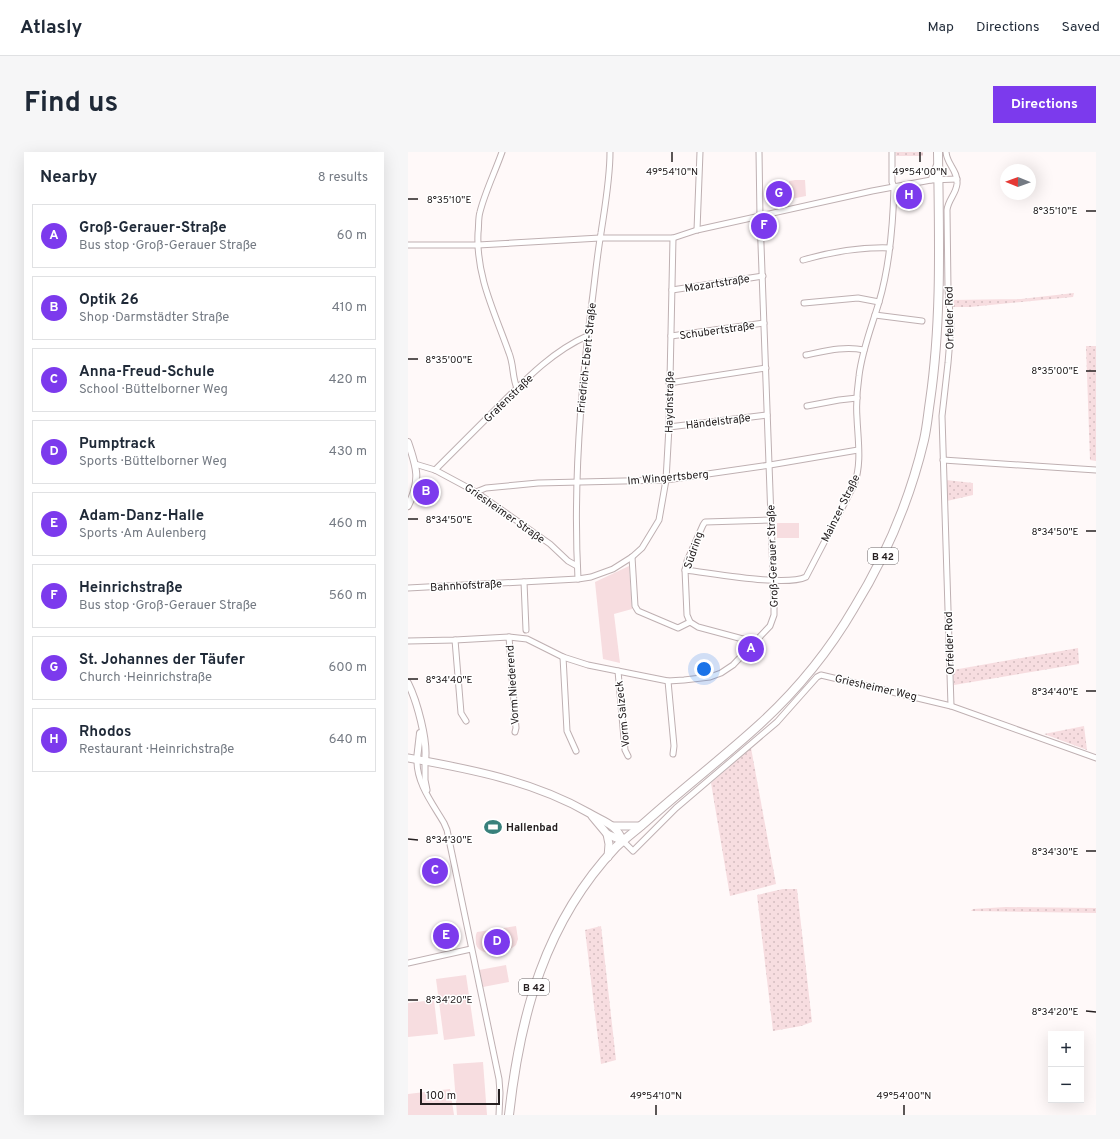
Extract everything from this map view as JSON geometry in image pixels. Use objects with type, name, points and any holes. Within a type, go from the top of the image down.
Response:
[{"type":"main road","name":"B 42","points":[[509,1115],[517,1055],[528,1006],[537,976],[555,936],[580,893],[608,857],[623,841],[758,726],[794,689],[821,657],[853,610],[884,554],[904,505],[918,461],[924,438],[932,386],[938,303],[935,180],[938,152]]},
{"type":"main road","points":[[408,758],[437,763],[520,783],[556,796],[613,826],[619,831],[623,841]]},
{"type":"main road","points":[[590,814],[607,834],[623,841]]},
{"type":"main road","points":[[613,826],[641,826]]},
{"type":"main road","points":[[607,834],[609,844],[608,857]]},
{"type":"street","points":[[502,152],[479,213],[478,245],[481,269],[487,296],[510,353],[513,364],[514,382],[517,388]]},
{"type":"street","name":"Friedrich-Ebert-Straße","points":[[577,566],[577,483],[580,427],[588,336],[608,187],[610,152]]},
{"type":"street","points":[[696,230],[700,152]]},
{"type":"street","name":"Groß-Gerauer Straße","points":[[408,641],[509,637],[526,639],[563,656],[588,665],[668,681],[710,677],[721,673],[732,665],[770,626],[774,615],[774,581],[762,276],[759,152]]},
{"type":"street","name":"Mainzer Straße","points":[[685,570],[774,581],[800,580],[806,577],[854,484],[859,469],[856,398],[859,373],[864,350],[887,271],[890,248],[894,187],[892,182],[892,152]]},
{"type":"street","points":[[408,246],[478,245],[600,238],[673,238],[696,230],[894,187],[935,180],[957,179],[955,170],[948,159],[946,152]]},
{"type":"street","name":"Orfelder Rod","points":[[951,706],[942,416],[951,327],[948,289],[947,210],[949,202],[956,190],[957,179]]},
{"type":"street","name":"Haydnstraße","points":[[578,580],[612,569],[632,557],[642,548],[659,520],[666,480],[669,427],[673,238]]},
{"type":"street","points":[[803,260],[817,256],[873,247],[890,248]]},
{"type":"street","name":"Mozartstraße","points":[[672,290],[762,276]]},
{"type":"street","points":[[804,303],[858,298],[879,302]]},
{"type":"street","points":[[875,315],[922,321]]},
{"type":"street","name":"Schubertstraße","points":[[671,336],[764,323]]},
{"type":"street","name":"Grafenstraße","points":[[435,470],[517,388],[558,352],[576,341],[588,336]]},
{"type":"street","points":[[806,356],[843,348],[864,350]]},
{"type":"street","points":[[670,383],[766,368]]},
{"type":"street","points":[[807,406],[856,398]]},
{"type":"street","name":"Händelstraße","points":[[669,427],[767,415]]},
{"type":"street","points":[[408,442],[415,464],[416,489],[408,506]]},
{"type":"street","name":"Im Wingertsberg","points":[[476,492],[486,488],[530,484],[666,480],[770,465],[858,450]]},
{"type":"street","points":[[943,460],[1096,470]]},
{"type":"street","name":"Griesheimer Straße","points":[[415,464],[435,470],[476,492],[550,544],[568,561],[577,566]]},
{"type":"street","name":"Südring","points":[[690,622],[687,615],[685,570],[687,561],[702,525],[705,522],[771,520]]},
{"type":"street","points":[[632,557],[635,606],[638,611],[678,628],[690,622],[698,627],[754,642]]},
{"type":"street","points":[[577,566],[578,580]]},
{"type":"street","name":"Bahnhofstraße","points":[[408,588],[578,580]]},
{"type":"street","points":[[524,582],[526,630]]},
{"type":"street","name":"Vorm Niederend","points":[[509,637],[516,728],[515,732]]},
{"type":"street","points":[[455,640],[461,713],[466,721]]},
{"type":"street","points":[[563,656],[567,731],[576,751]]},
{"type":"street","name":"Vorm Salzeck","points":[[618,671],[625,750],[628,756]]},
{"type":"street","name":"Griesheimer Weg","points":[[623,841],[633,851],[676,808],[777,722],[817,677],[821,675],[951,706],[1096,758]]},
{"type":"street","points":[[668,681],[674,746],[673,754]]},
{"type":"street","points":[[408,683],[415,699],[425,744],[425,780],[428,794]]},
{"type":"street","points":[[421,723],[417,759],[418,772],[422,784],[444,823],[446,830],[499,1079],[499,1115]]},
{"type":"street","points":[[408,963],[472,949]]},
{"type":"shaded area","points":[[896,152],[923,152],[923,156],[896,156]]},
{"type":"shaded area","points":[[805,180],[806,196],[791,199],[789,192],[789,181]]},
{"type":"shaded area","points":[[1074,293],[1073,297],[970,307],[953,307],[952,300],[1021,299]]},
{"type":"shaded area","points":[[1086,346],[1096,346],[1096,461],[1090,460]]},
{"type":"shaded area","points":[[946,480],[973,483],[973,495],[947,501]]},
{"type":"shaded area","points":[[777,523],[799,523],[799,538],[777,538]]},
{"type":"shaded area","points":[[629,566],[632,609],[614,614],[620,663],[603,659],[595,582]]},
{"type":"shaded area","points":[[1078,648],[1079,664],[954,685],[953,670]]},
{"type":"shaded area","points":[[1084,726],[1087,750],[1044,734]]},
{"type":"shaded area","points":[[751,748],[776,884],[730,896],[711,783]]},
{"type":"shaded area","points":[[783,889],[797,889],[812,1022],[801,1026],[773,1031],[757,895]]},
{"type":"shaded area","points":[[1006,907],[1096,908],[1096,913],[971,911],[973,909]]},
{"type":"shaded area","points":[[516,926],[518,939],[516,945],[508,951],[502,953],[483,952],[477,947],[477,932]]},
{"type":"shaded area","points":[[601,926],[616,1060],[601,1064],[585,930]]},
{"type":"shaded area","points":[[506,965],[509,982],[483,987],[479,970]]},
{"type":"shaded area","points":[[466,975],[475,1036],[444,1040],[436,979]]},
{"type":"shaded area","points":[[434,1000],[438,1034],[408,1037],[408,1003]]},
{"type":"shaded area","points":[[483,1062],[487,1115],[457,1115],[453,1064]]},
{"type":"shaded area","points":[[450,1089],[454,1115],[408,1115],[408,1094]]},
{"type":"place","name":"St. Johannes der Täufer","points":[[779,194]]},
{"type":"place","name":"Rhodos","points":[[909,196]]},
{"type":"place","name":"Heinrichstraße","points":[[764,226]]},
{"type":"place","name":"Optik 26","points":[[426,492]]},
{"type":"place","name":"Groß-Gerauer-Straße","points":[[751,649]]},
{"type":"place","name":"Hallenbad","points":[[493,827]]},
{"type":"place","name":"Anna-Freud-Schule","points":[[435,871]]},
{"type":"place","name":"Adam-Danz-Halle","points":[[446,936]]},
{"type":"place","name":"Pumptrack","points":[[497,942]]}]
